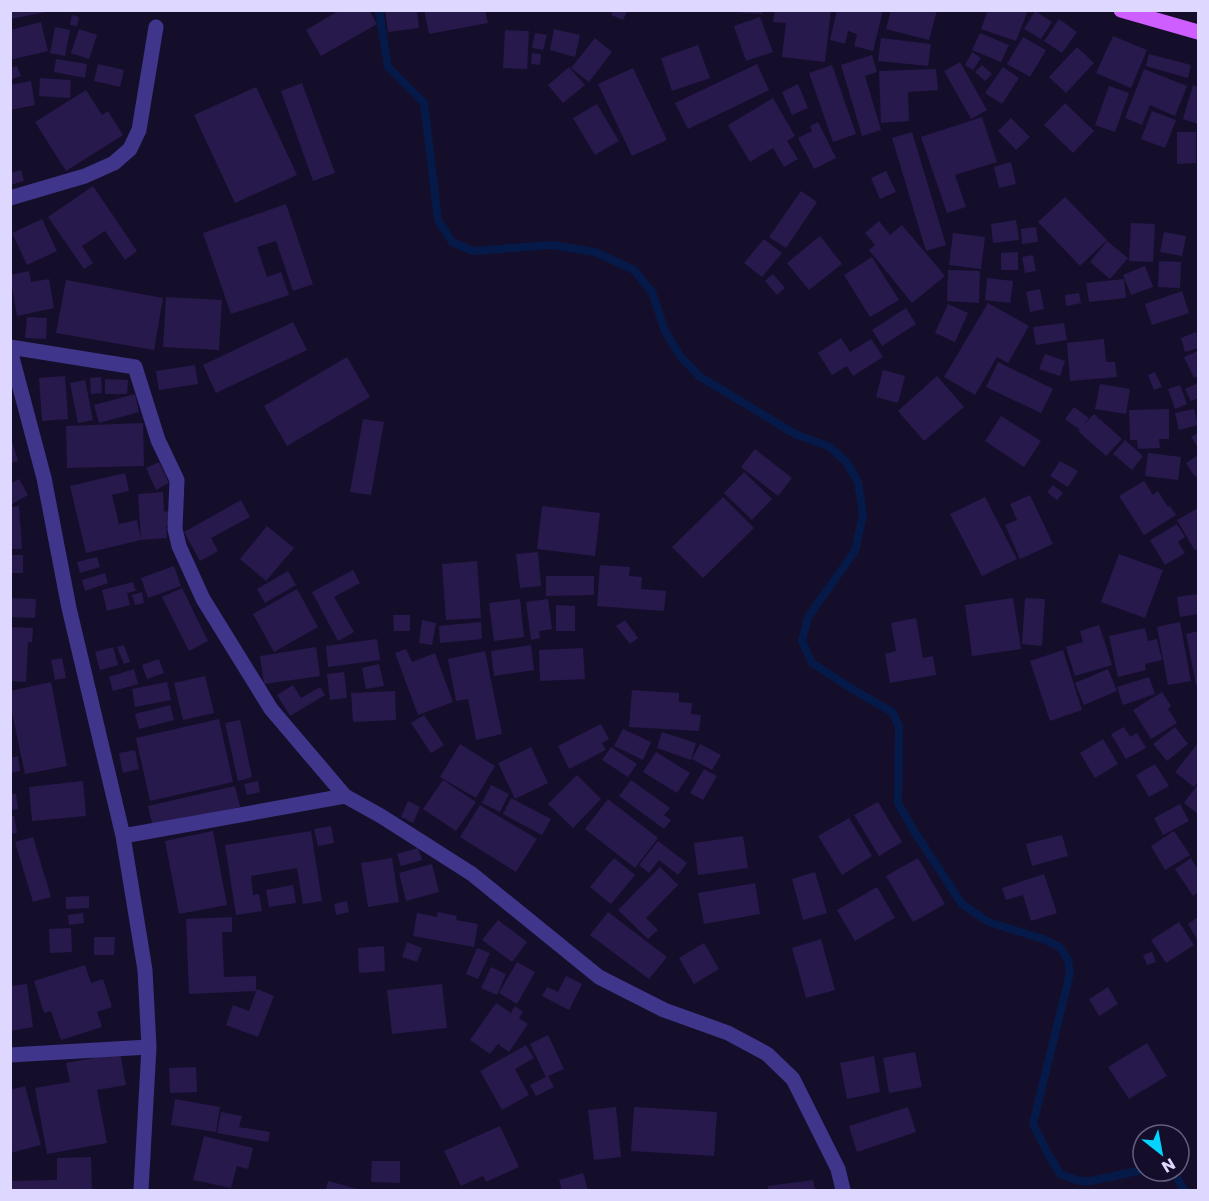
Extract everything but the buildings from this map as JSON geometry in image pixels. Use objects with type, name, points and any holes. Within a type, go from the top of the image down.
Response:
[{"type":"main road","points":[[1121,10],[1198,32]]},
{"type":"street","points":[[10,198],[85,176],[114,163],[130,149],[139,130],[156,27]]},
{"type":"street","points":[[141,1191],[149,1047],[145,970],[123,836],[69,608],[44,478],[10,349],[135,367],[158,440],[177,480],[175,529],[179,546],[203,599],[271,709],[345,796],[472,874],[599,976],[664,1010],[728,1033],[767,1054],[793,1079],[838,1169],[843,1191]]},
{"type":"street","points":[[123,836],[345,796]]},
{"type":"street","points":[[10,1055],[149,1047]]},
{"type":"waterway","points":[[379,10],[388,67],[424,103],[438,220],[452,242],[473,251],[551,245],[595,252],[634,270],[652,292],[665,331],[680,356],[699,376],[795,434],[830,447],[847,463],[858,482],[863,515],[855,551],[808,617],[802,641],[812,663],[892,712],[899,726],[898,803],[962,904],[988,922],[1043,939],[1060,947],[1068,960],[1070,973],[1033,1124],[1060,1174],[1079,1181],[1090,1181],[1131,1172]]},
{"type":"waterway","points":[[1180,1183],[1184,1190]]}]
